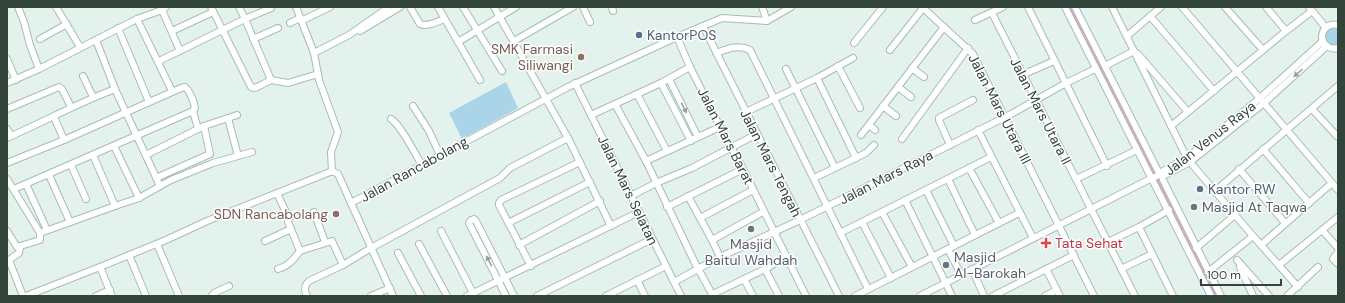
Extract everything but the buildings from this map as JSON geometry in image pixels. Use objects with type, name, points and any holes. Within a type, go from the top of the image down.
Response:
[{"type":"street","points":[[18,7],[39,69]]},
{"type":"street","points":[[56,7],[80,47]]},
{"type":"street","points":[[239,7],[271,80]]},
{"type":"street","points":[[20,247],[19,253],[9,260],[25,296],[158,244],[207,221],[332,172],[331,150],[338,132],[318,74],[314,54],[296,7]]},
{"type":"street","points":[[290,23],[301,20],[330,7]]},
{"type":"street","points":[[314,54],[349,35],[354,35],[386,10],[400,7]]},
{"type":"street","points":[[410,7],[422,26],[426,26],[444,19]]},
{"type":"street","points":[[438,7],[480,80]]},
{"type":"street","points":[[464,7],[502,71]]},
{"type":"street","points":[[494,7],[530,72],[547,98],[600,201],[611,226]]},
{"type":"street","points":[[458,42],[516,7]]},
{"type":"street","points":[[514,41],[573,7]]},
{"type":"street","points":[[583,7],[590,22]]},
{"type":"street","points":[[762,7],[767,20],[791,7]]},
{"type":"street","points":[[854,42],[883,7]]},
{"type":"street","points":[[890,50],[922,7]]},
{"type":"street","name":"Jalan Mars Utara III","points":[[922,7],[973,54],[1094,296]]},
{"type":"street","points":[[1028,7],[1106,166]]},
{"type":"street","points":[[1065,7],[1169,210],[1211,296]]},
{"type":"street","points":[[1075,7],[1221,296]]},
{"type":"street","points":[[1113,7],[1126,36],[1189,160],[1298,287]]},
{"type":"street","points":[[1126,36],[1161,7]]},
{"type":"street","points":[[1182,7],[1338,190]]},
{"type":"street","points":[[1225,7],[1263,50]]},
{"type":"street","points":[[1266,7],[1286,31]]},
{"type":"street","points":[[159,61],[271,8]]},
{"type":"street","points":[[975,20],[1000,8]]},
{"type":"street","points":[[7,83],[39,69],[137,19],[164,9],[180,51]]},
{"type":"street","points":[[172,31],[212,9],[251,87],[255,88],[271,80],[288,83],[318,74]]},
{"type":"street","points":[[1171,126],[1286,31],[1310,9],[1326,28]]},
{"type":"street","name":"Jalan Mars Utara II","points":[[992,13],[1135,296]]},
{"type":"street","points":[[1150,16],[1214,91]]},
{"type":"street","name":"Jalan Rancabolang","points":[[332,172],[338,174],[351,203],[574,83],[678,39],[722,18],[767,20]]},
{"type":"street","points":[[137,19],[159,61],[172,91]]},
{"type":"street","points":[[40,39],[66,24]]},
{"type":"street","points":[[1338,25],[1332,25],[1326,28],[1322,34],[1325,44],[1333,49],[1338,48]]},
{"type":"street","points":[[861,135],[944,27]]},
{"type":"street","points":[[118,28],[149,102]]},
{"type":"street","points":[[253,39],[278,28]]},
{"type":"street","name":"Jalan Mars Tengah","points":[[703,28],[839,296]]},
{"type":"street","name":"Jalan Mars Barat","points":[[678,39],[690,67],[806,296]]},
{"type":"street","points":[[96,40],[115,88],[160,186]]},
{"type":"street","name":"Jalan Venus Raya","points":[[920,296],[1152,178],[1161,177],[1163,171],[1189,160],[1262,101],[1325,44]]},
{"type":"street","points":[[716,53],[734,47],[748,48],[751,52],[868,289]]},
{"type":"street","points":[[902,139],[968,48]]},
{"type":"street","points":[[1105,66],[1133,49]]},
{"type":"street","points":[[1133,49],[1188,112]]},
{"type":"street","points":[[746,112],[817,78],[853,58]]},
{"type":"street","points":[[7,59],[16,80]]},
{"type":"street","points":[[1022,75],[1054,61]]},
{"type":"street","points":[[838,66],[860,108]]},
{"type":"street","points":[[591,115],[661,83],[690,67]]},
{"type":"street","points":[[912,68],[924,77]]},
{"type":"street","points":[[786,69],[835,168]]},
{"type":"street","name":"Jalan Mars Raya","points":[[674,282],[720,257],[827,207],[950,145],[1035,99],[1096,69]]},
{"type":"street","points":[[83,76],[93,97]]},
{"type":"street","points":[[817,78],[856,158]]},
{"type":"street","points":[[669,79],[698,138]]},
{"type":"street","name":"Jalan Mars Selatan","points":[[574,83],[681,296]]},
{"type":"street","points":[[661,83],[691,141]]},
{"type":"street","points":[[7,109],[59,87],[62,89],[71,107]]},
{"type":"street","points":[[898,87],[911,97]]},
{"type":"street","points":[[7,129],[9,137],[54,117],[71,107],[115,88]]},
{"type":"street","points":[[7,163],[127,113],[172,91],[185,88],[188,90],[193,100],[193,111],[198,129]]},
{"type":"street","points":[[1215,191],[1239,169],[1337,88]]},
{"type":"street","points":[[637,94],[667,151]]},
{"type":"street","points":[[950,145],[939,118],[973,100]]},
{"type":"street","points":[[614,104],[646,161],[667,207],[713,295],[724,293],[744,279],[766,269],[786,257]]},
{"type":"street","points":[[413,106],[440,155]]},
{"type":"street","points":[[883,106],[896,116]]},
{"type":"street","points":[[1312,108],[1337,136]]},
{"type":"street","points":[[14,190],[193,111]]},
{"type":"street","points":[[146,155],[204,126],[237,114]]},
{"type":"street","points":[[54,117],[64,140]]},
{"type":"street","points":[[228,118],[238,156]]},
{"type":"street","points":[[391,119],[396,123],[422,165]]},
{"type":"street","points":[[869,125],[875,130]]},
{"type":"street","points":[[204,126],[210,154],[214,163]]},
{"type":"street","points":[[646,161],[720,127]]},
{"type":"street","points":[[978,130],[1033,238]]},
{"type":"street","points":[[631,196],[656,183],[692,168],[757,134]]},
{"type":"street","points":[[306,296],[304,288],[309,282],[343,266],[371,248],[500,178],[510,168],[568,138]]},
{"type":"street","points":[[814,178],[866,153],[874,145]]},
{"type":"street","points":[[114,146],[139,198]]},
{"type":"street","points":[[1263,149],[1309,203]]},
{"type":"street","points":[[1076,179],[1137,150]]},
{"type":"street","points":[[40,232],[139,198],[182,175],[214,163],[252,152]]},
{"type":"street","points":[[156,178],[210,154]]},
{"type":"street","points":[[92,155],[115,206]]},
{"type":"street","points":[[840,233],[991,157]]},
{"type":"street","points":[[531,266],[499,205],[501,200],[580,162]]},
{"type":"street","points":[[71,165],[86,199]]},
{"type":"street","points":[[969,168],[999,223]]},
{"type":"street","points":[[667,207],[743,169]]},
{"type":"street","points":[[1239,169],[1285,223]]},
{"type":"street","points":[[50,175],[70,222]]},
{"type":"street","points":[[7,179],[40,232],[40,240],[20,247],[16,246],[7,231]]},
{"type":"street","points":[[948,179],[976,235]]},
{"type":"street","points":[[508,223],[590,182]]},
{"type":"street","points":[[1261,245],[1332,183]]},
{"type":"street","points":[[26,184],[47,230]]},
{"type":"street","points":[[700,218],[753,190]]},
{"type":"street","points":[[926,190],[954,246]]},
{"type":"street","points":[[276,194],[284,219],[288,222],[300,251]]},
{"type":"street","points":[[688,196],[720,257]]},
{"type":"street","points":[[905,200],[952,296]]},
{"type":"street","points":[[519,244],[600,201]]},
{"type":"street","points":[[351,203],[393,296]]},
{"type":"street","points":[[1108,242],[1169,210]]},
{"type":"street","points":[[314,212],[325,242]]},
{"type":"street","points":[[441,231],[470,295],[639,212]]},
{"type":"street","points":[[712,240],[763,212]]},
{"type":"street","points":[[882,212],[912,267]]},
{"type":"street","points":[[855,296],[1019,212]]},
{"type":"street","points":[[1196,248],[1235,215]]},
{"type":"street","points":[[1279,266],[1338,217]]},
{"type":"street","points":[[506,296],[502,279],[476,221],[474,219],[471,220],[469,223],[502,279],[514,296]]},
{"type":"street","points":[[862,222],[890,278]]},
{"type":"street","points":[[1139,227],[1173,296]]},
{"type":"street","points":[[265,242],[290,229]]},
{"type":"street","points":[[1322,230],[1338,248]]},
{"type":"street","points":[[1208,272],[1253,236]]},
{"type":"street","points":[[537,296],[546,294],[652,239]]},
{"type":"street","points":[[278,269],[286,267],[293,261],[300,251],[330,240],[333,242],[343,266]]},
{"type":"street","points":[[158,244],[179,296]]},
{"type":"street","points":[[419,244],[447,296]]},
{"type":"street","points":[[948,249],[961,275]]},
{"type":"street","points":[[1338,252],[1332,258],[1338,264]]},
{"type":"street","points":[[398,253],[421,296]]},
{"type":"street","points":[[1232,253],[1269,296]]},
{"type":"street","points":[[1121,269],[1152,254]]},
{"type":"street","points":[[129,255],[146,296]]},
{"type":"street","points":[[993,296],[1074,255]]},
{"type":"street","points":[[1237,260],[1253,296]]},
{"type":"street","points":[[606,296],[666,266]]},
{"type":"street","points":[[96,296],[111,293],[100,267]]},
{"type":"street","points":[[1287,296],[1318,267]]},
{"type":"street","points":[[766,269],[779,296]]},
{"type":"street","points":[[972,269],[984,296]]},
{"type":"street","points":[[1045,296],[1058,293],[1046,269]]},
{"type":"street","points":[[744,279],[752,296]]},
{"type":"street","points":[[637,280],[645,296]]},
{"type":"street","points":[[212,296],[214,293],[229,286]]},
{"type":"street","points":[[370,296],[390,288]]},
{"type":"shaded area","points":[[1335,27],[1338,28],[1338,46],[1335,47],[1328,44],[1324,38],[1328,30]]},
{"type":"shaded area","points":[[506,82],[518,108],[462,139],[449,113]]},
{"type":"waterway","points":[[1070,7],[1215,296]]},
{"type":"place","name":"KantorPOS","points":[[639,35]]},
{"type":"place","name":"SMK Farmasi Siliwangi","points":[[581,57]]},
{"type":"place","name":"Kantor RW","points":[[1200,189]]},
{"type":"place","name":"Masjid At Taqwa","points":[[1194,207]]},
{"type":"place","name":"SDN Rancabolang","points":[[336,214]]},
{"type":"place","name":"Masjid Baitul Wahdah","points":[[751,229]]},
{"type":"place","name":"Tata Sehat","points":[[1046,243]]},
{"type":"place","name":"Masjid Al-Barokah","points":[[946,265]]}]
